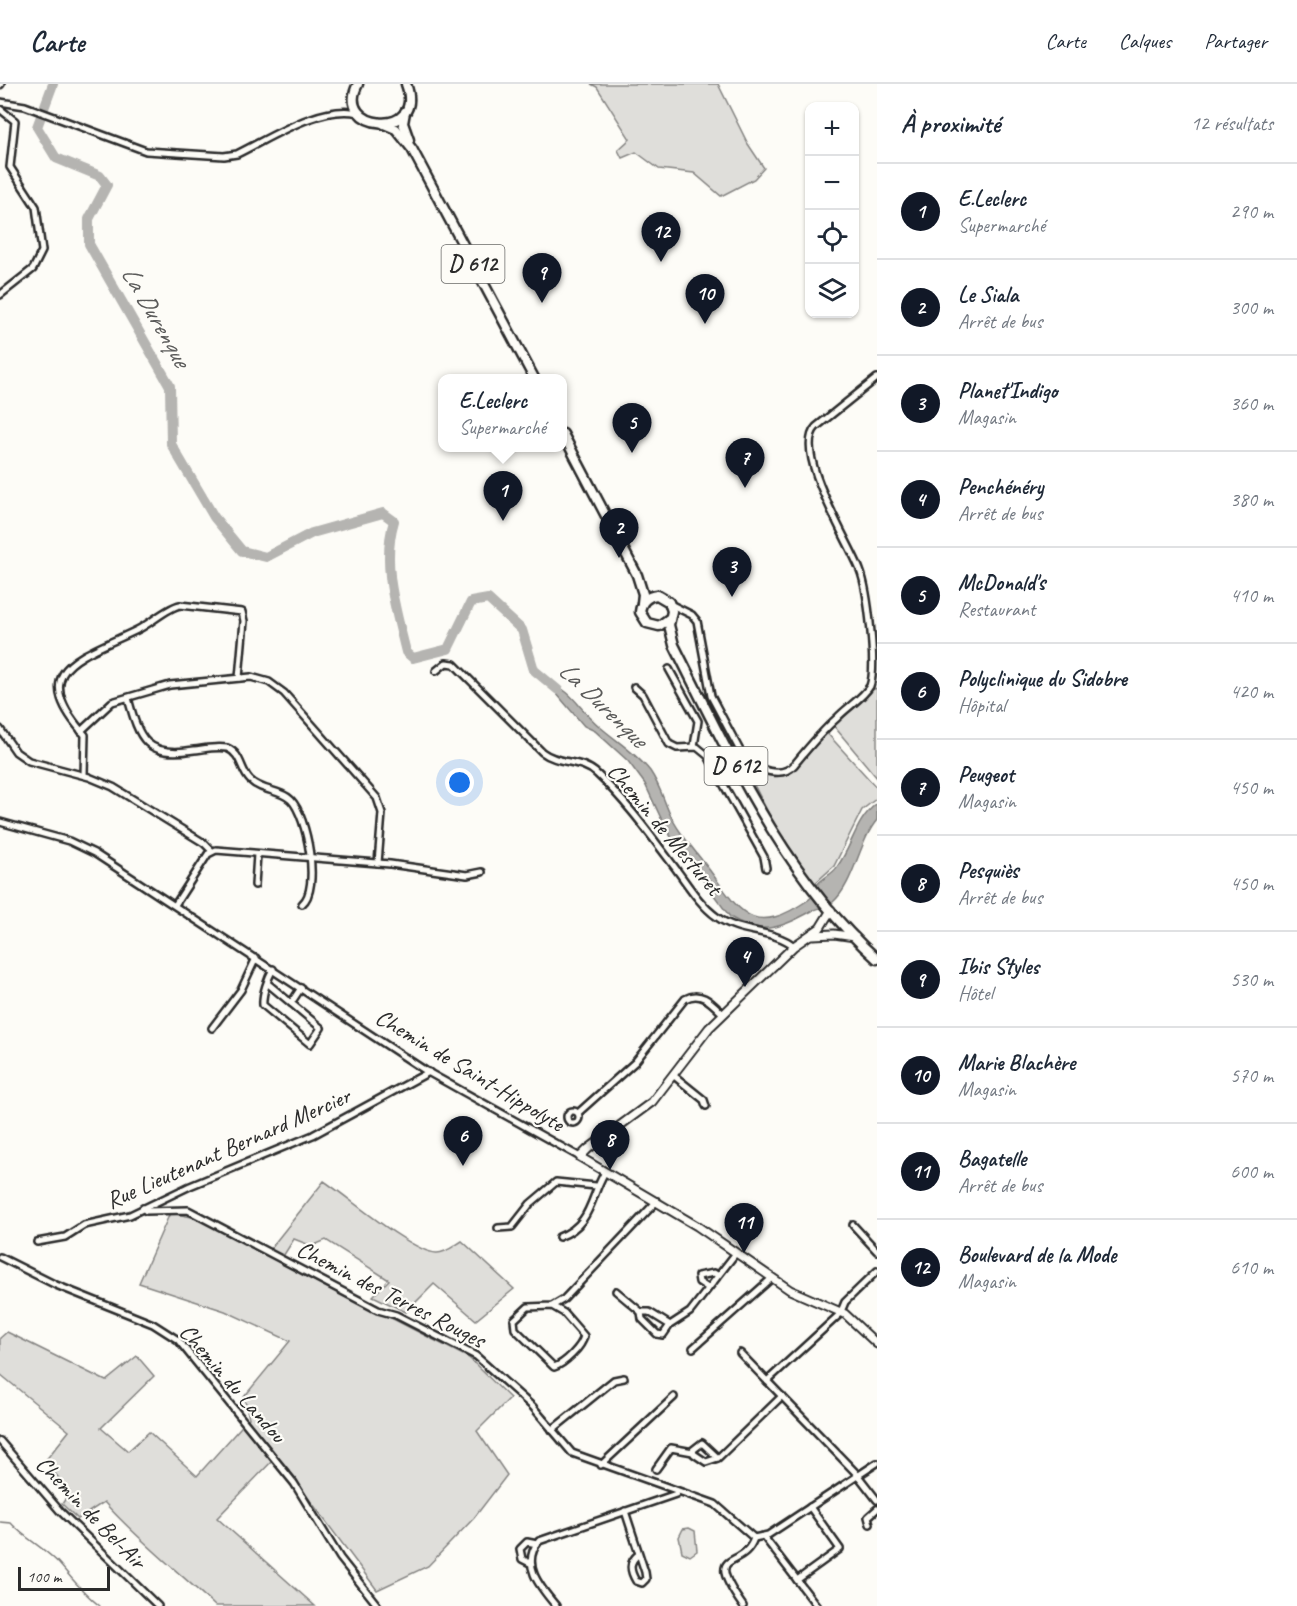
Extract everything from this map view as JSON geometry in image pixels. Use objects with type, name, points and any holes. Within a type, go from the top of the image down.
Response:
[{"type":"main road","points":[[358,84],[354,96],[361,115],[373,123],[384,124],[396,120],[405,110],[409,99],[407,84]]},
{"type":"main road","name":"D 612","points":[[405,110],[404,127],[412,149],[532,374]]},
{"type":"main road","name":"D 612","points":[[384,124],[396,129],[412,149]]},
{"type":"main road","points":[[567,442],[637,575],[643,594],[641,616],[647,623],[654,626],[663,625],[670,618],[670,604],[657,595],[637,575]]},
{"type":"main road","points":[[642,603],[649,597],[657,595]]},
{"type":"main road","name":"D 612","points":[[670,618],[674,645],[768,824],[808,882],[855,938],[877,959]]},
{"type":"main road","name":"D 612","points":[[654,626],[674,645]]},
{"type":"street","points":[[343,111],[354,96]]},
{"type":"street","points":[[0,102],[37,110],[146,151],[224,156],[237,154],[302,122],[343,111],[361,115]]},
{"type":"street","points":[[0,109],[12,117],[16,129],[10,167],[36,207],[42,251],[33,268],[0,295]]},
{"type":"street","points":[[870,687],[875,658],[864,582],[821,487],[810,442],[811,433],[816,427],[877,378]]},
{"type":"street","points":[[670,604],[697,621],[711,696],[745,760],[780,773],[792,767],[834,720],[870,687],[877,686]]},
{"type":"street","points":[[84,775],[85,735],[59,695],[60,680],[69,663],[154,622],[173,606],[242,612],[244,621],[239,678]]},
{"type":"street","points":[[670,618],[688,614]]},
{"type":"street","name":"Chemin de Mesturet","points":[[436,671],[446,663],[454,664],[547,756],[557,761],[584,765],[594,771],[624,802],[703,904],[716,917],[742,928],[785,940],[794,946]]},
{"type":"street","points":[[669,669],[698,721],[694,746]]},
{"type":"street","points":[[81,731],[112,702],[164,686],[239,678],[263,680],[279,688],[374,794],[382,813],[378,863]]},
{"type":"street","points":[[634,687],[642,695],[669,744],[678,748],[694,746],[708,756],[764,857],[766,868]]},
{"type":"street","points":[[128,698],[138,732],[153,748],[173,753],[226,748],[237,755],[248,777],[256,785],[281,793],[291,800],[305,824],[309,857],[308,895],[302,904]]},
{"type":"street","points":[[0,729],[16,752],[29,760],[84,775],[113,787],[204,843],[212,851],[378,863],[467,875],[482,872]]},
{"type":"street","points":[[716,771],[734,761]]},
{"type":"street","name":"Chemin de Saint-Hippolyte","points":[[0,822],[79,845],[175,905],[429,1072],[657,1202],[796,1293],[841,1311],[877,1344]]},
{"type":"street","points":[[175,905],[212,851]]},
{"type":"street","points":[[255,885],[257,854]]},
{"type":"street","points":[[580,1157],[645,1108],[673,1076],[702,1035],[794,946],[811,936],[824,923],[830,908]]},
{"type":"street","points":[[811,936],[834,934],[855,938]]},
{"type":"street","points":[[212,1028],[241,990],[256,958]]},
{"type":"street","points":[[267,984],[321,1028],[310,1044],[263,1005],[267,984],[273,969]]},
{"type":"street","points":[[289,1002],[301,988]]},
{"type":"street","points":[[578,1113],[635,1062],[685,999],[692,995],[704,998],[723,1014]]},
{"type":"street","name":"Rue Lieutenant Bernard Mercier","points":[[37,1242],[62,1238],[84,1225],[116,1219],[313,1136],[429,1072]]},
{"type":"street","points":[[673,1076],[704,1100],[706,1106]]},
{"type":"street","points":[[559,1237],[569,1232],[589,1213],[596,1186],[605,1172]]},
{"type":"street","points":[[498,1228],[512,1227],[525,1214],[530,1204],[556,1182],[596,1186]]},
{"type":"street","points":[[552,1306],[564,1313],[583,1334],[584,1340],[560,1364],[554,1366],[514,1329],[513,1323],[528,1306],[552,1306],[564,1299],[657,1202]]},
{"type":"street","name":"Chemin des Terres Rouges","points":[[143,1208],[147,1211],[188,1210],[378,1310],[396,1316],[470,1352],[514,1389],[572,1453],[720,1507],[754,1538]]},
{"type":"street","points":[[853,1225],[877,1251]]},
{"type":"street","points":[[641,1312],[641,1317],[657,1334],[663,1335],[670,1325],[690,1312],[736,1253]]},
{"type":"street","name":"Chemin du Landou","points":[[0,1257],[56,1285],[153,1324],[178,1340],[294,1483],[340,1558],[378,1606]]},
{"type":"street","points":[[767,1381],[841,1311],[845,1302],[877,1271]]},
{"type":"street","points":[[708,1288],[699,1282],[698,1276],[714,1273],[717,1275]]},
{"type":"street","points":[[693,1348],[772,1278]]},
{"type":"street","points":[[616,1291],[641,1312],[649,1312],[670,1325]]},
{"type":"street","points":[[564,1299],[564,1313]]},
{"type":"street","points":[[740,1353],[858,1475],[877,1500]]},
{"type":"street","points":[[552,1430],[614,1380],[624,1378]]},
{"type":"street","points":[[656,1469],[671,1448],[693,1452],[708,1462],[718,1458],[782,1396]]},
{"type":"street","points":[[601,1465],[674,1397]]},
{"type":"street","name":"Chemin de Bel-Air","points":[[0,1442],[60,1511],[158,1606]]},
{"type":"street","points":[[693,1452],[702,1443],[718,1458]]},
{"type":"street","points":[[743,1606],[727,1584],[724,1572],[728,1562],[749,1547],[754,1538],[764,1537],[877,1463]]},
{"type":"street","points":[[556,1606],[536,1580],[530,1563],[537,1544],[545,1537],[676,1494],[677,1491]]},
{"type":"street","points":[[797,1580],[840,1549],[810,1508]]},
{"type":"street","points":[[870,1524],[869,1516],[877,1509]]},
{"type":"street","points":[[625,1510],[639,1554],[646,1576],[642,1583],[636,1581],[631,1567],[632,1561],[639,1554]]},
{"type":"street","points":[[764,1537],[817,1606]]},
{"type":"street","points":[[530,1563],[522,1559],[520,1549],[527,1542],[537,1544]]},
{"type":"shaded area","points":[[591,84],[718,84],[748,144],[764,168],[754,179],[721,196],[694,173],[659,169],[636,152],[622,158],[618,150],[630,139],[597,87]]},
{"type":"shaded area","points":[[545,680],[569,695],[591,719],[644,764],[656,781],[673,820],[682,834],[729,897],[749,915],[773,918],[789,912],[810,899],[817,885],[837,867],[863,818],[877,803],[877,820],[865,839],[840,894],[828,905],[772,928],[753,927],[730,917],[667,831],[645,784],[628,761],[595,731],[584,726]]},
{"type":"shaded area","points":[[877,688],[877,778],[833,725],[869,691]]},
{"type":"shaded area","points":[[826,732],[877,788],[877,798],[862,810],[834,866],[814,884],[776,828],[747,771],[752,768],[775,776],[789,772],[810,752]]},
{"type":"shaded area","points":[[324,1181],[397,1235],[426,1251],[440,1253],[462,1241],[514,1289],[476,1320],[434,1284],[406,1312],[373,1296],[389,1280],[326,1240],[312,1246],[294,1239],[280,1261],[469,1358],[510,1398],[477,1431],[507,1475],[474,1518],[428,1566],[377,1590],[277,1456],[217,1518],[315,1606],[215,1606],[144,1542],[104,1502],[78,1519],[62,1504],[70,1492],[45,1461],[69,1431],[0,1374],[0,1338],[7,1332],[106,1381],[137,1356],[154,1376],[101,1428],[128,1451],[149,1432],[197,1476],[249,1418],[244,1397],[290,1341],[225,1311],[139,1283],[170,1213],[192,1217],[270,1249]]},
{"type":"shaded area","points":[[689,1528],[695,1531],[697,1551],[690,1556],[682,1552],[679,1537],[683,1529]]},
{"type":"waterway","name":"La Durenque","points":[[53,84],[37,127],[56,158],[100,176],[107,185],[89,219],[89,244],[170,386],[171,444],[214,517],[242,551],[266,557],[312,533],[383,513],[394,521],[390,537],[389,570],[394,603],[406,652],[413,658],[448,649],[471,602],[488,599],[522,630],[534,670],[558,690]]},
{"type":"waterway","points":[[0,1522],[11,1523],[49,1554],[100,1606]]},
{"type":"place","name":"Boulevard de la Mode","points":[[661,262]]},
{"type":"place","name":"Ibis Styles","points":[[542,303]]},
{"type":"place","name":"Marie Blachère","points":[[705,324]]},
{"type":"place","name":"McDonald's","points":[[632,453]]},
{"type":"place","name":"Peugeot","points":[[745,488]]},
{"type":"place","name":"E.Leclerc","points":[[503,521]]},
{"type":"place","name":"Le Siala","points":[[619,558]]},
{"type":"place","name":"Planet'Indigo","points":[[732,597]]},
{"type":"place","name":"Penchénéry","points":[[745,987]]},
{"type":"place","name":"Polyclinique du Sidobre","points":[[463,1166]]},
{"type":"place","name":"Pesquiès","points":[[610,1170]]},
{"type":"place","name":"Bagatelle","points":[[744,1253]]}]
